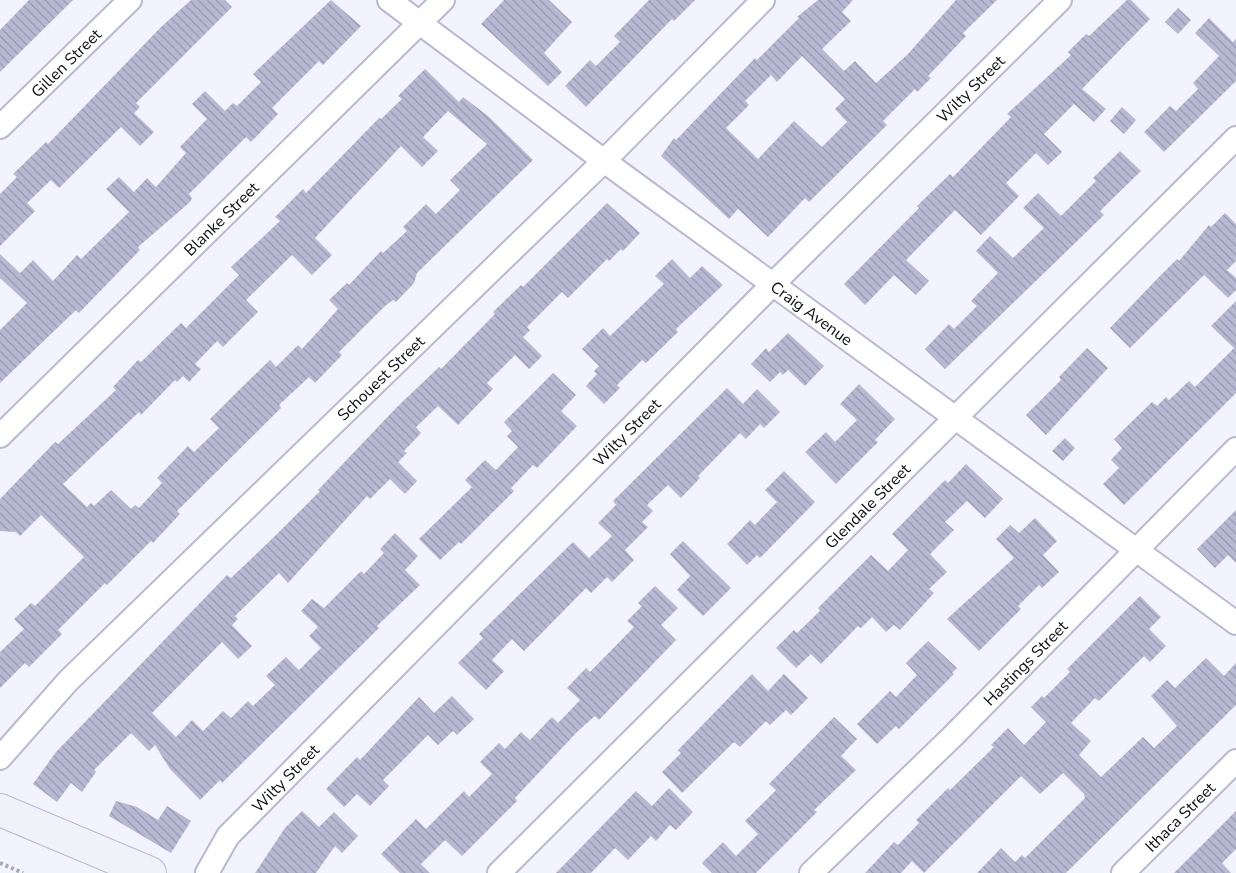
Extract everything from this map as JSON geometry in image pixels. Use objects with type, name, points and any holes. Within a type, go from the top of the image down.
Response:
[{"type":"main road","points":[[0,810],[150,873]]},
{"type":"street","name":"Gillen Street","points":[[0,127],[130,0]]},
{"type":"street","name":"Craig Avenue","points":[[389,0],[772,285],[1236,623]]},
{"type":"street","name":"Blanke Street","points":[[0,435],[442,0]]},
{"type":"street","name":"Schouest Street","points":[[0,758],[68,681],[604,161],[763,0]]},
{"type":"street","name":"Wilty Street","points":[[207,873],[228,836],[772,285],[1060,0]]},
{"type":"street","name":"Glendale Street","points":[[499,873],[1236,138]]},
{"type":"street","name":"Hastings Street","points":[[811,873],[952,737],[1236,449]]},
{"type":"street","name":"Ithaca Street","points":[[1123,873],[1236,761]]},
{"type":"path","points":[[0,863],[23,873]]},
{"type":"building","points":[[29,0],[73,0],[0,72],[0,30]]},
{"type":"building","points":[[191,0],[225,0],[232,7],[136,103],[140,107],[134,113],[154,132],[140,146],[121,127],[59,188],[51,180],[27,203],[35,211],[0,246],[0,194],[17,177],[13,174],[46,142],[48,144],[161,27]]},
{"type":"building","points":[[331,0],[361,26],[323,65],[319,61],[272,108],[278,114],[251,142],[246,137],[189,194],[192,198],[190,202],[138,247],[140,250],[79,313],[76,310],[0,383],[0,330],[27,303],[0,278],[0,254],[20,273],[33,260],[53,281],[77,255],[81,259],[129,212],[106,189],[119,177],[134,192],[147,178],[156,187],[186,153],[180,147],[207,119],[192,104],[205,91],[225,111],[233,103],[237,106],[261,82],[253,74]]},
{"type":"building","points":[[504,0],[549,0],[572,22],[544,53],[562,72],[548,86],[481,24]]},
{"type":"building","points":[[649,0],[695,0],[674,21],[672,19],[586,107],[565,86],[590,60],[596,66],[620,42],[614,36]]},
{"type":"building","points":[[818,0],[853,0],[842,12],[851,21],[822,49],[844,71],[855,61],[876,83],[907,55],[956,0],[997,0],[963,33],[966,36],[928,76],[931,78],[917,92],[915,89],[883,121],[887,125],[809,202],[805,198],[768,237],[738,209],[729,219],[661,156],[674,138],[676,140],[755,58],[757,60],[799,18],[797,17]],"holes":[[[802,56],[845,99],[835,109],[847,122],[822,147],[794,121],[758,159],[726,128],[749,105],[745,101],[771,75],[777,82]]]},
{"type":"building","points":[[1127,0],[1131,0],[1150,19],[1082,89],[1106,109],[1094,122],[1074,104],[1044,134],[1062,152],[1048,165],[1036,153],[1006,183],[1019,196],[981,235],[955,210],[906,260],[929,281],[916,295],[894,275],[865,305],[844,284],[919,208],[917,206],[950,174],[953,177],[1011,117],[1007,114],[1071,55],[1068,52],[1086,34],[1089,36]]},
{"type":"building","points":[[1178,8],[1191,20],[1178,34],[1165,22]]},
{"type":"building","points":[[1209,18],[1233,42],[1236,39],[1236,81],[1164,152],[1144,132],[1170,106],[1176,111],[1198,89],[1193,83],[1219,56],[1195,33]]},
{"type":"building","points":[[425,69],[459,102],[463,97],[488,116],[533,160],[417,273],[414,283],[396,302],[393,300],[385,306],[339,352],[342,355],[315,383],[309,377],[279,405],[281,408],[177,511],[180,514],[153,543],[151,541],[107,585],[105,583],[58,630],[62,634],[29,667],[25,663],[0,688],[0,652],[24,629],[14,619],[31,603],[35,606],[84,557],[41,515],[20,536],[16,532],[0,531],[0,499],[55,442],[58,444],[116,390],[113,387],[138,360],[141,362],[181,323],[186,328],[239,275],[231,267],[280,221],[275,217],[303,189],[306,193],[379,118],[381,119],[402,99],[398,96]],"holes":[[[448,111],[487,144],[450,180],[460,190],[436,214],[426,204],[403,227],[407,231],[383,253],[381,251],[349,285],[347,283],[329,300],[338,309],[302,349],[298,345],[276,367],[270,360],[239,390],[210,419],[219,428],[194,452],[188,446],[157,478],[162,483],[139,508],[135,505],[131,509],[111,490],[94,506],[91,503],[87,507],[63,484],[139,412],[141,415],[175,380],[177,382],[183,376],[189,382],[201,369],[195,364],[217,341],[223,347],[258,312],[246,300],[292,255],[312,275],[332,255],[315,238],[401,146],[422,167],[438,151],[423,137]]]},
{"type":"building","points":[[1122,107],[1136,120],[1124,134],[1110,121]]},
{"type":"building","points":[[1120,151],[1141,171],[1100,211],[1104,215],[945,369],[925,349],[949,324],[954,329],[977,306],[971,301],[998,273],[976,251],[990,236],[1013,258],[1044,228],[1023,208],[1038,193],[1061,216],[1096,181],[1093,178]]},
{"type":"building","points":[[607,203],[640,233],[623,251],[621,249],[609,261],[607,259],[568,298],[562,292],[527,327],[530,330],[523,337],[542,356],[529,369],[515,355],[487,383],[493,389],[458,425],[438,406],[416,427],[421,433],[404,451],[407,453],[398,462],[417,481],[405,494],[390,479],[370,499],[367,496],[288,583],[279,573],[235,616],[238,619],[232,625],[252,646],[238,659],[222,642],[152,713],[176,737],[192,720],[203,731],[223,711],[231,718],[248,701],[253,706],[275,685],[266,676],[286,657],[299,670],[321,648],[309,636],[318,627],[301,611],[312,599],[324,608],[361,571],[364,574],[384,553],[380,549],[395,533],[418,556],[405,570],[420,585],[377,626],[379,628],[222,783],[220,780],[200,800],[170,769],[155,745],[149,751],[131,733],[94,770],[96,772],[82,792],[71,783],[57,802],[33,784],[56,752],[227,575],[231,578],[274,537],[320,491],[318,490],[396,408],[439,367],[441,369],[495,314],[493,312],[521,285],[523,287]]},
{"type":"building","points":[[1225,213],[1236,224],[1236,261],[1227,270],[1236,278],[1236,290],[1228,298],[1204,275],[1130,348],[1110,328],[1177,259],[1179,261],[1209,225],[1211,227]]},
{"type":"building","points":[[672,259],[690,278],[702,266],[723,285],[676,329],[678,332],[646,363],[642,360],[617,385],[620,388],[604,404],[586,386],[597,374],[594,371],[599,366],[582,349],[603,328],[610,336],[664,284],[655,276]]},
{"type":"building","points":[[1236,301],[1236,393],[1124,505],[1103,484],[1119,468],[1111,460],[1122,448],[1114,439],[1152,402],[1157,406],[1166,397],[1169,400],[1189,381],[1195,387],[1234,348],[1211,326]]},
{"type":"building","points":[[788,333],[824,366],[805,386],[788,370],[783,375],[780,372],[770,382],[751,364],[766,348],[769,352]]},
{"type":"building","points":[[1087,348],[1108,368],[1046,435],[1026,415],[1061,380],[1059,377]]},
{"type":"building","points":[[553,373],[576,395],[561,411],[577,426],[537,468],[533,465],[511,488],[514,491],[461,544],[459,542],[440,560],[419,539],[472,487],[465,480],[485,460],[496,470],[518,447],[507,436],[512,431],[504,422]]},
{"type":"building","points":[[859,384],[895,419],[875,440],[878,442],[836,484],[805,452],[826,432],[835,442],[857,420],[840,404]]},
{"type":"building","points":[[727,388],[743,404],[757,389],[780,412],[764,428],[760,424],[746,439],[740,433],[698,476],[700,478],[681,498],[668,485],[647,505],[653,511],[642,522],[648,527],[625,550],[634,560],[612,582],[607,577],[591,593],[586,588],[524,651],[512,639],[492,660],[504,671],[486,690],[458,663],[483,638],[479,634],[573,542],[589,558],[612,536],[598,523],[616,505],[613,501]]},
{"type":"building","points":[[1065,438],[1075,448],[1063,461],[1052,451]]},
{"type":"building","points":[[966,464],[1003,499],[985,518],[967,501],[945,522],[954,530],[930,554],[947,572],[929,589],[934,593],[900,630],[894,625],[886,632],[872,617],[861,628],[858,626],[821,664],[811,654],[796,668],[776,648],[794,630],[797,633],[820,611],[818,608],[871,555],[888,571],[908,550],[892,534],[945,480],[948,483]]},
{"type":"building","points":[[784,471],[815,502],[760,558],[757,555],[747,565],[727,544],[750,520],[755,525],[777,502],[765,490]]},
{"type":"building","points":[[1236,510],[1236,563],[1228,555],[1215,568],[1197,549]]},
{"type":"building","points":[[1035,518],[1057,541],[1043,555],[1059,572],[1042,588],[1039,585],[1018,606],[1021,609],[979,651],[947,619],[1014,558],[996,539],[1010,525],[1019,533]]},
{"type":"building","points":[[683,541],[731,588],[703,616],[677,590],[690,576],[670,554]]},
{"type":"building","points":[[655,586],[678,608],[661,625],[676,640],[599,720],[595,716],[578,731],[515,798],[517,801],[462,856],[445,840],[421,864],[430,873],[400,873],[381,854],[416,819],[426,829],[464,791],[469,797],[492,774],[480,762],[499,743],[505,749],[521,732],[530,740],[552,717],[558,723],[580,700],[567,688],[586,668],[590,672],[634,627],[627,621],[642,606],[638,603]]},
{"type":"building","points":[[1140,596],[1161,617],[1149,629],[1166,646],[1150,662],[1144,656],[1099,701],[1095,698],[1071,723],[1091,741],[1079,755],[1101,777],[1143,737],[1154,748],[1177,726],[1151,696],[1167,680],[1175,688],[1206,658],[1224,676],[1236,663],[1236,705],[1066,873],[977,873],[1001,848],[1015,862],[1022,855],[1025,858],[1085,798],[1084,794],[1063,773],[1040,794],[1021,776],[924,873],[912,861],[901,873],[865,873],[894,842],[898,845],[919,823],[916,820],[994,747],[991,745],[1008,728],[1024,745],[1046,722],[1031,707],[1042,696],[1044,698],[1070,672],[1067,669]]},
{"type":"building","points":[[928,641],[957,668],[952,673],[954,674],[899,729],[896,726],[877,744],[857,724],[890,691],[896,697],[917,675],[906,663]]},
{"type":"building","points":[[752,674],[768,691],[784,674],[808,698],[791,715],[786,710],[770,725],[766,721],[740,747],[734,742],[682,793],[662,772],[681,753],[678,750]]},
{"type":"building","points":[[452,696],[474,719],[457,735],[453,731],[438,745],[428,735],[383,780],[389,786],[370,806],[357,794],[344,807],[326,789],[357,757],[360,760],[419,697],[434,713]]},
{"type":"building","points":[[834,717],[857,739],[841,756],[856,770],[814,810],[817,812],[756,873],[712,873],[702,863],[723,842],[736,856],[758,834],[745,821],[776,790],[769,784]]},
{"type":"building","points":[[669,788],[693,812],[676,830],[670,825],[656,841],[651,836],[628,860],[615,848],[591,873],[556,873],[636,791],[652,806]]},
{"type":"building","points":[[116,801],[137,807],[158,820],[167,806],[191,821],[171,853],[109,816]]},
{"type":"building","points":[[302,811],[319,827],[334,812],[358,836],[342,853],[335,846],[316,873],[255,873],[285,828]]},
{"type":"building","points":[[1236,811],[1236,849],[1222,863],[1231,873],[1174,873]]}]
